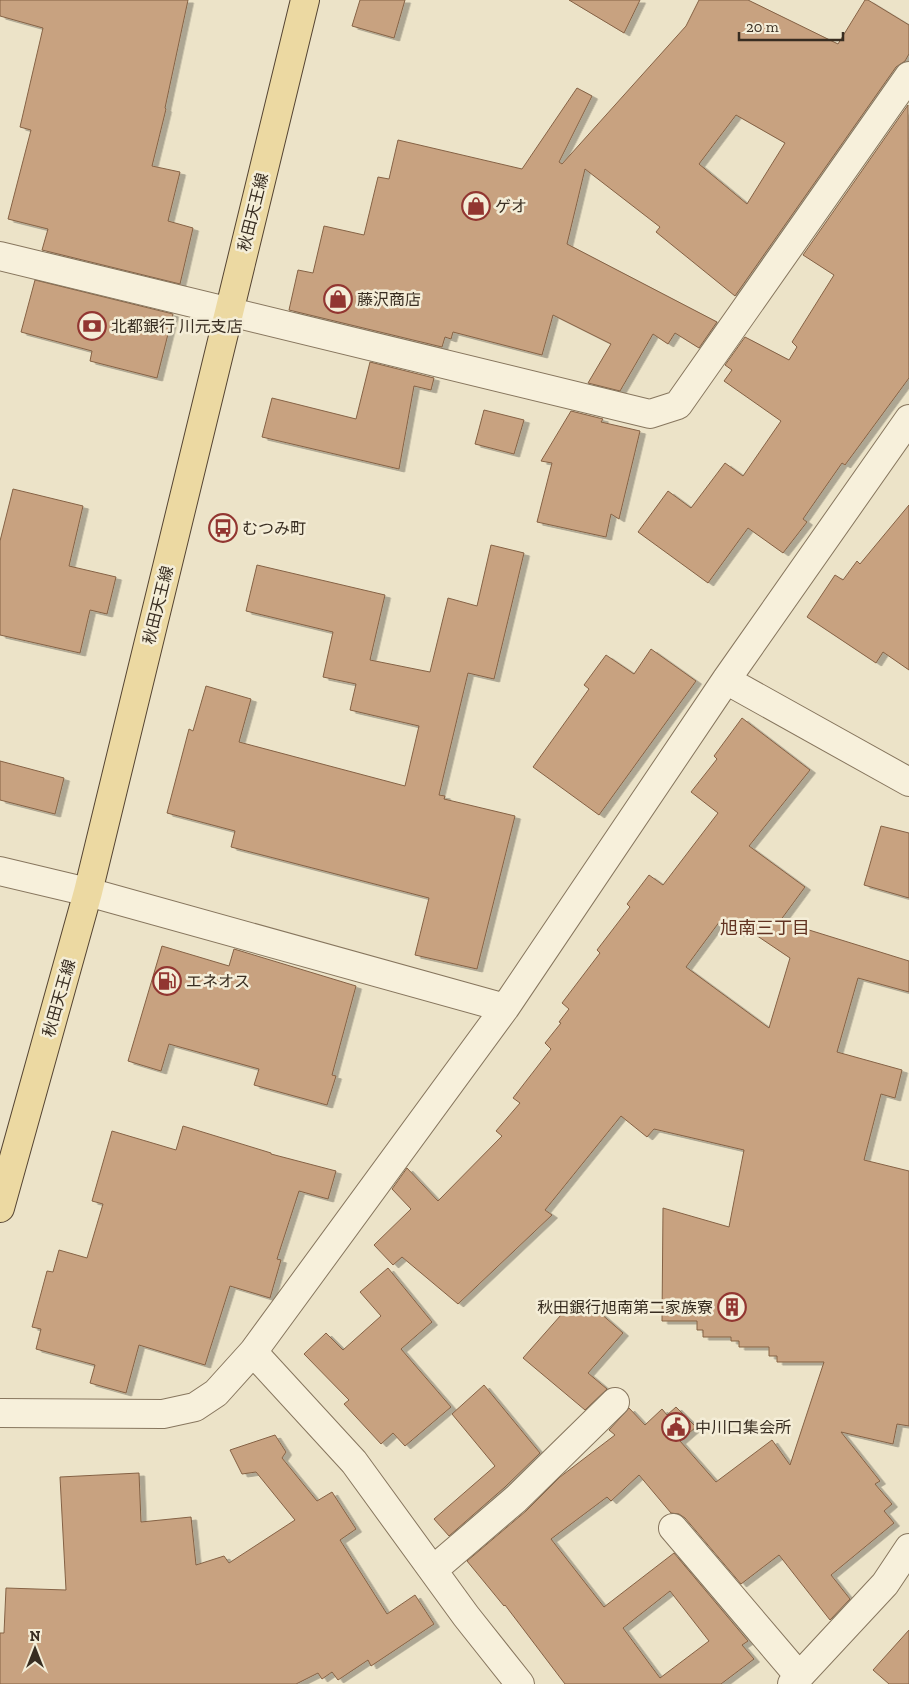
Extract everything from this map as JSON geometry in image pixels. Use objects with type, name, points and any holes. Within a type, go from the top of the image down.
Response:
[{"type":"main road","name":"秋田天王線","points":[[0,1208],[88,892],[305,0]]},
{"type":"street","points":[[0,256],[650,414],[678,405],[909,76]]},
{"type":"street","points":[[0,1413],[163,1414],[195,1407],[216,1393],[253,1352],[505,1008],[726,680],[909,419]]},
{"type":"street","points":[[726,680],[909,782]]},
{"type":"street","points":[[0,871],[88,892],[505,1008]]},
{"type":"street","points":[[253,1352],[354,1462],[466,1616],[520,1684]]},
{"type":"street","points":[[433,1570],[516,1499],[615,1402]]},
{"type":"street","points":[[673,1528],[796,1680],[885,1584],[909,1548]]},
{"type":"building","points":[[0,0],[188,0],[166,109],[152,166],[180,172],[168,221],[193,228],[180,284],[42,250],[48,229],[8,219],[31,130],[20,127],[43,28],[0,16]]},
{"type":"building","points":[[360,0],[405,0],[394,38],[352,26]]},
{"type":"building","points":[[569,0],[640,0],[624,33]]},
{"type":"building","points":[[699,0],[748,0],[838,44],[865,0],[909,25],[909,54],[905,61],[896,67],[735,296],[656,232],[660,227],[585,169],[567,244],[717,322],[699,348],[675,333],[668,344],[653,334],[620,391],[588,383],[611,344],[553,315],[542,355],[453,332],[451,339],[445,337],[442,347],[289,310],[298,270],[313,273],[324,226],[364,235],[378,177],[389,179],[398,140],[522,169],[577,88],[592,96],[559,162],[562,164],[686,26]],"holes":[[[736,115],[785,143],[747,204],[699,164]]]},
{"type":"building","points":[[908,105],[909,378],[845,465],[842,463],[803,519],[807,522],[783,553],[748,528],[708,583],[638,532],[668,491],[691,508],[725,463],[743,476],[781,421],[724,381],[732,370],[725,365],[745,337],[789,360],[797,347],[792,342],[834,275],[803,255]]},
{"type":"building","points":[[35,280],[173,314],[157,378],[90,361],[92,351],[21,332]]},
{"type":"building","points":[[370,362],[434,378],[431,390],[414,386],[399,469],[262,437],[272,398],[356,419]]},
{"type":"building","points":[[484,410],[524,420],[514,454],[475,444]]},
{"type":"building","points":[[571,411],[603,419],[601,422],[640,431],[619,519],[611,514],[606,537],[537,522],[552,463],[541,461]]},
{"type":"building","points":[[13,489],[83,506],[69,566],[116,577],[107,614],[90,610],[80,653],[0,635],[0,541]]},
{"type":"building","points":[[909,505],[909,670],[883,652],[876,663],[807,617],[835,575],[843,580],[857,561],[860,564]]},
{"type":"building","points":[[491,545],[524,553],[494,679],[468,673],[439,795],[445,796],[444,799],[515,816],[477,969],[415,955],[429,898],[231,847],[235,831],[167,813],[189,729],[193,731],[206,686],[251,699],[239,742],[405,786],[419,726],[350,710],[356,684],[323,677],[333,632],[246,611],[257,565],[385,595],[370,660],[430,672],[448,598],[477,606]]},
{"type":"building","points":[[651,649],[696,681],[599,815],[533,767],[589,689],[584,685],[606,655],[634,674]]},
{"type":"building","points":[[742,718],[810,770],[749,846],[805,887],[780,921],[909,961],[909,992],[858,978],[837,1052],[902,1070],[895,1098],[881,1094],[864,1160],[909,1171],[909,1426],[897,1424],[893,1444],[841,1432],[880,1481],[875,1484],[892,1504],[884,1511],[894,1523],[831,1575],[850,1599],[830,1620],[779,1555],[741,1584],[685,1518],[679,1514],[671,1513],[639,1475],[611,1501],[607,1497],[551,1539],[604,1607],[674,1553],[748,1641],[742,1645],[754,1659],[721,1684],[565,1684],[505,1605],[467,1561],[526,1511],[560,1477],[615,1435],[609,1430],[629,1408],[645,1425],[662,1409],[667,1415],[676,1407],[696,1427],[680,1441],[716,1482],[772,1440],[790,1465],[824,1362],[777,1362],[777,1356],[769,1356],[769,1347],[739,1347],[739,1341],[731,1341],[731,1337],[703,1337],[703,1330],[697,1330],[697,1321],[662,1321],[663,1208],[729,1227],[744,1150],[654,1129],[647,1137],[621,1116],[545,1210],[552,1215],[458,1304],[402,1257],[393,1265],[374,1245],[411,1209],[392,1189],[407,1168],[438,1201],[502,1136],[496,1131],[520,1103],[513,1098],[551,1049],[545,1043],[561,1023],[559,1022],[569,1009],[562,1003],[600,953],[597,950],[630,907],[627,904],[649,875],[663,885],[718,813],[691,792],[717,759],[714,756]],"holes":[[[720,921],[739,934],[744,927],[790,958],[769,1028],[686,967]],[[670,1591],[709,1641],[660,1678],[623,1628]]]},
{"type":"building","points":[[0,761],[64,778],[55,814],[0,800]]},
{"type":"building","points":[[881,826],[909,833],[909,898],[864,885]]},
{"type":"building","points":[[162,946],[229,966],[234,949],[356,986],[332,1075],[336,1076],[327,1105],[254,1085],[259,1069],[169,1044],[161,1071],[128,1061]]},
{"type":"building","points":[[183,1126],[271,1154],[336,1171],[328,1199],[299,1191],[277,1259],[281,1260],[270,1298],[230,1286],[205,1365],[139,1345],[126,1393],[90,1383],[95,1365],[36,1349],[41,1329],[32,1327],[47,1271],[53,1272],[59,1250],[87,1258],[103,1204],[92,1201],[112,1131],[176,1150]]},
{"type":"building","points":[[388,1268],[432,1322],[401,1349],[451,1407],[405,1446],[393,1433],[381,1444],[344,1404],[349,1400],[304,1354],[326,1333],[343,1350],[381,1316],[360,1292]]},
{"type":"building","points":[[576,1298],[596,1316],[599,1312],[623,1333],[588,1373],[607,1389],[585,1410],[523,1358]]},
{"type":"building","points":[[484,1385],[540,1453],[505,1487],[449,1536],[434,1519],[495,1466],[452,1414]]},
{"type":"building","points":[[275,1435],[286,1452],[282,1458],[317,1501],[332,1492],[356,1529],[340,1540],[387,1614],[415,1595],[434,1624],[371,1666],[368,1660],[338,1680],[332,1672],[322,1679],[318,1673],[296,1684],[0,1684],[0,1633],[4,1633],[6,1588],[66,1590],[60,1477],[139,1473],[141,1522],[191,1517],[196,1565],[224,1556],[229,1563],[295,1520],[256,1472],[242,1474],[230,1450]]},
{"type":"building","points":[[909,1630],[909,1684],[889,1684],[873,1670]]},
{"type":"place","name":"ゲオ","points":[[476,206]]},
{"type":"place","name":"藤沢商店","points":[[338,299]]},
{"type":"place","name":"北都銀行 川元支店","points":[[92,326]]},
{"type":"place","name":"むつみ町","points":[[223,528]]},
{"type":"place","name":"エネオス","points":[[167,981]]},
{"type":"place","name":"秋田銀行旭南第二家族寮","points":[[732,1307]]},
{"type":"place","name":"中川口集会所","points":[[676,1427]]},
{"type":"district","name":"旭南三丁目","points":[[765,928]]}]
